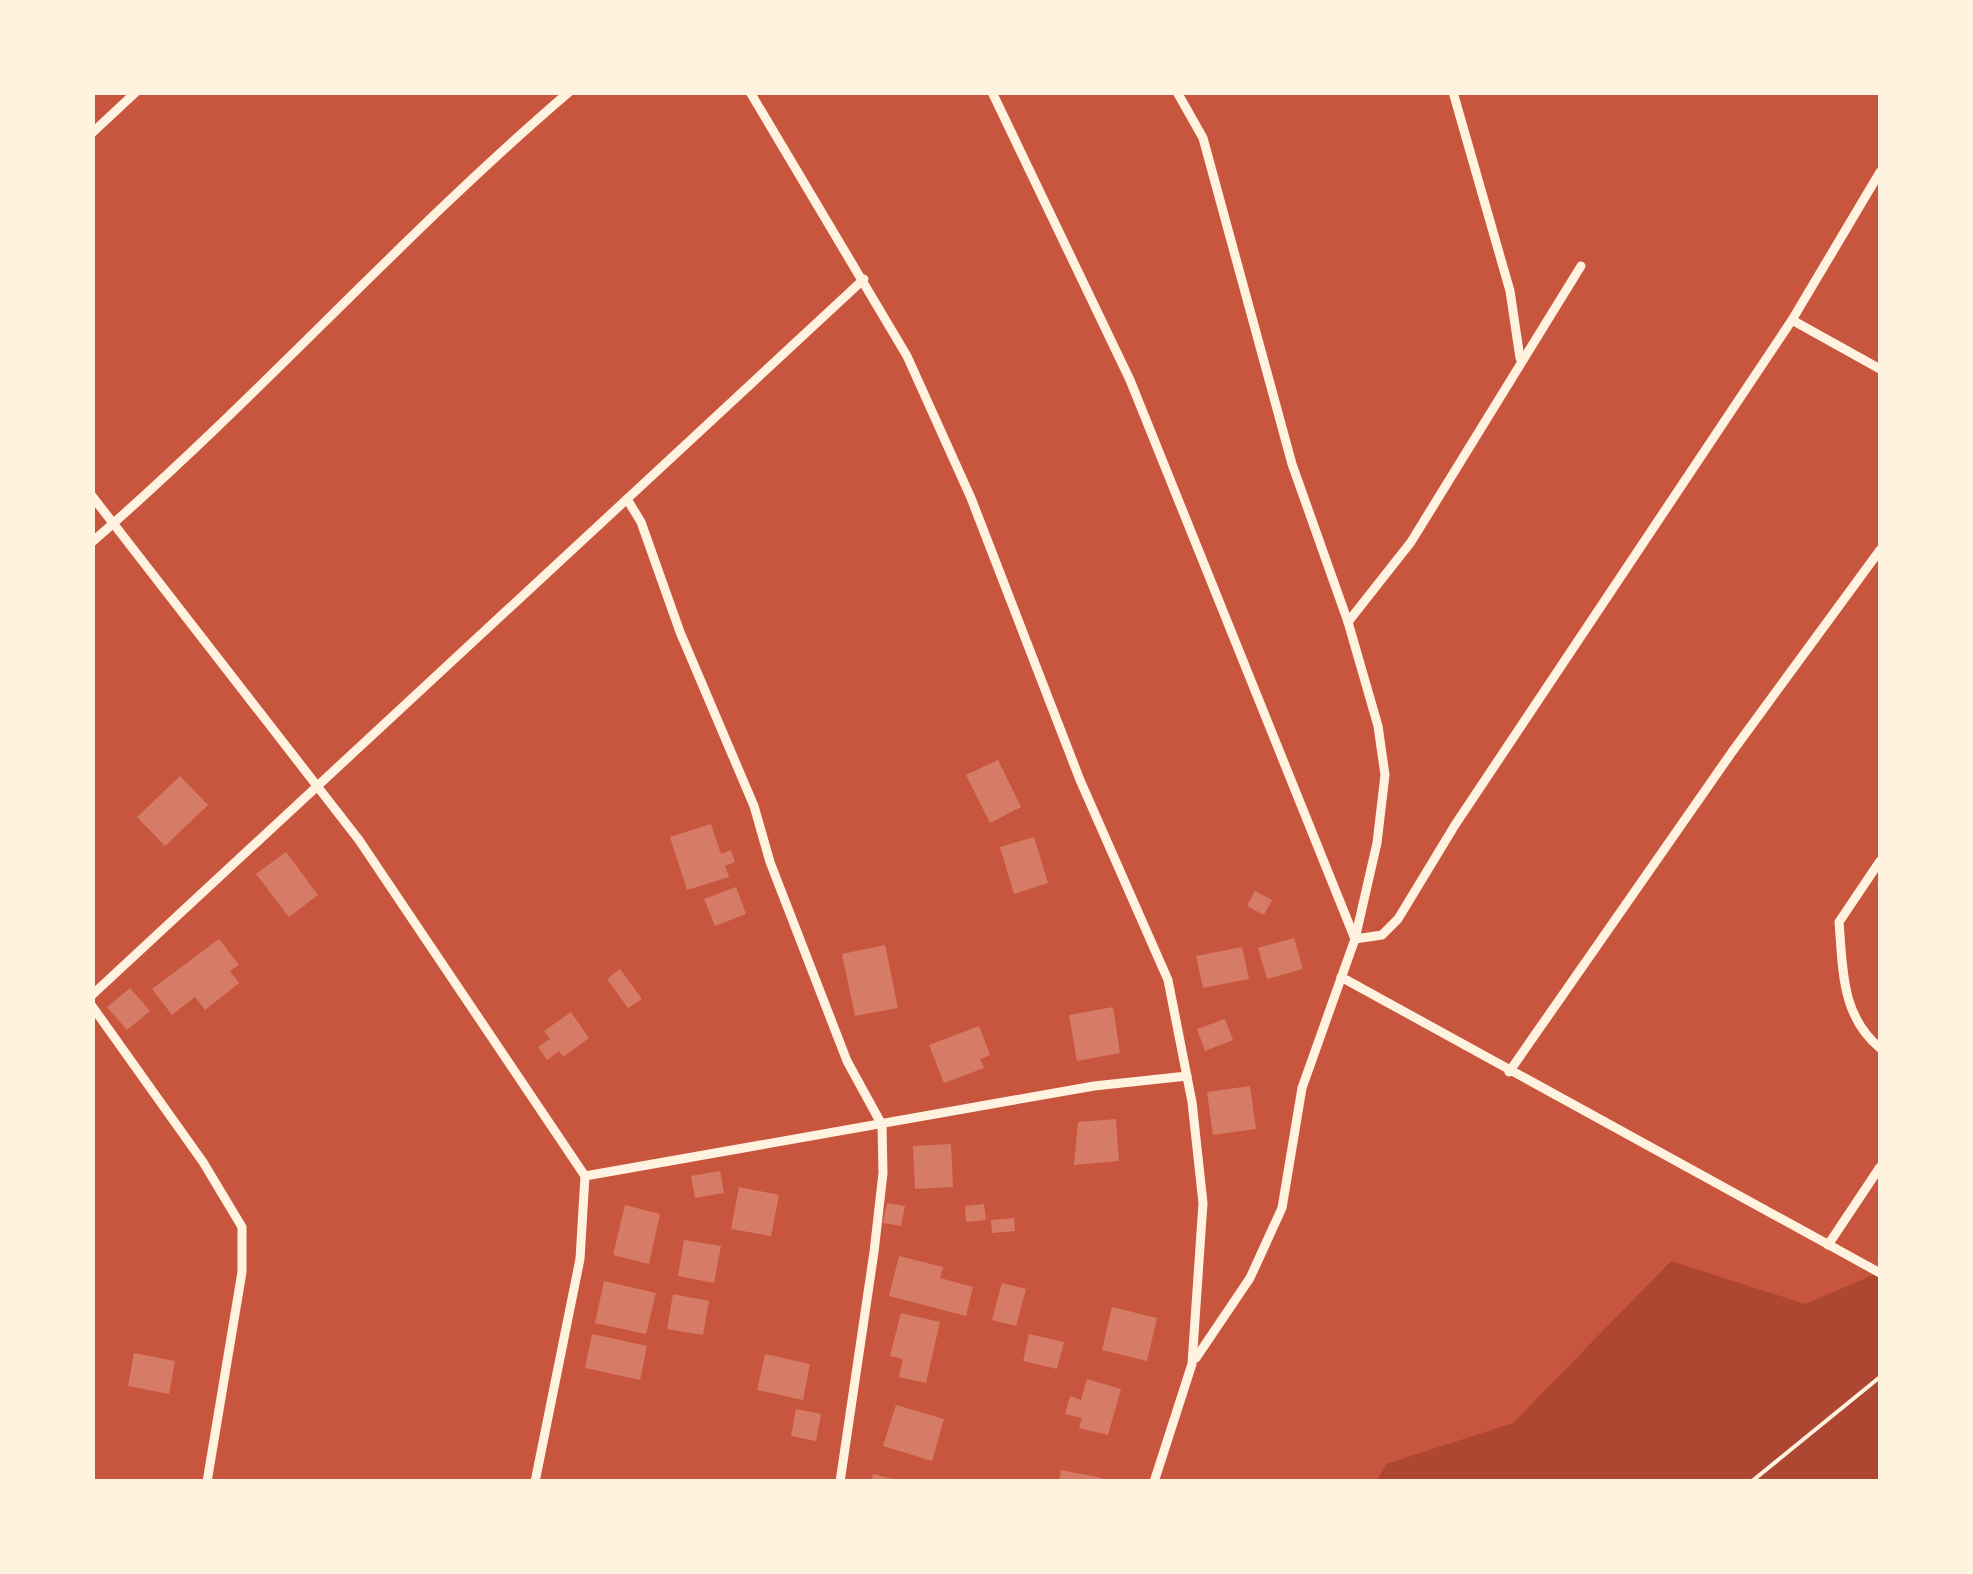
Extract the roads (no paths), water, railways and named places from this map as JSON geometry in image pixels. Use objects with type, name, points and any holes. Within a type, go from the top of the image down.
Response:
[{"type":"street","points":[[92,133],[136,92]]},
{"type":"street","points":[[92,542],[329,320],[428,219],[569,92]]},
{"type":"street","points":[[750,92],[907,356],[972,498],[1080,780],[1168,980],[1187,1076],[1204,1203],[1192,1364],[1154,1482]]},
{"type":"street","points":[[992,92],[1130,380],[1356,939]]},
{"type":"street","points":[[1177,92],[1203,138],[1292,464],[1348,622],[1378,726],[1385,775],[1377,843],[1356,939],[1302,1088],[1282,1208],[1269,1244],[1192,1364]]},
{"type":"street","points":[[1452,92],[1510,290],[1520,360]]},
{"type":"street","points":[[1356,939],[1382,935],[1398,920],[1455,825],[1792,320],[1880,172]]},
{"type":"street","points":[[1348,622],[1411,542],[1581,266]]},
{"type":"street","points":[[92,995],[864,279]]},
{"type":"street","points":[[1792,320],[1880,369]]},
{"type":"street","points":[[92,496],[408,911],[586,1176],[580,1259],[535,1482]]},
{"type":"street","points":[[627,499],[640,522],[680,632],[754,806],[770,862],[847,1061],[882,1125],[883,1173],[874,1252],[840,1482]]},
{"type":"street","points":[[1509,1072],[1732,752],[1880,550]]},
{"type":"street","points":[[1880,861],[1838,922],[1848,1006],[1868,1038],[1880,1048]]},
{"type":"street","points":[[1342,976],[1509,1072],[1880,1273]]},
{"type":"street","points":[[92,1006],[162,1102],[242,1227],[242,1272],[207,1482]]},
{"type":"street","points":[[586,1176],[1094,1086],[1187,1076]]},
{"type":"street","points":[[1828,1246],[1880,1167]]}]
